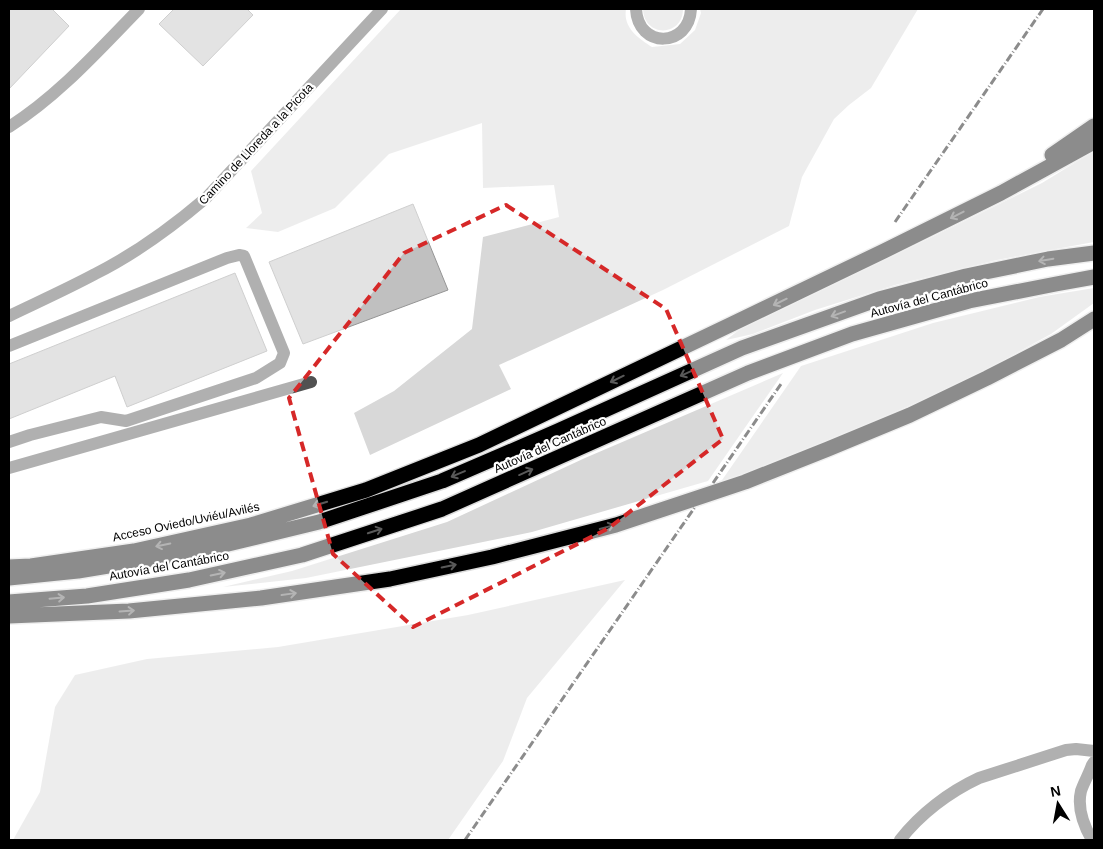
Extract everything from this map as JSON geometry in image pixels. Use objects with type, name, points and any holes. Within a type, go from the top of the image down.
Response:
[{"type":"highway","points":[[1001,193],[1094,126]]},
{"type":"highway","points":[[1001,193],[1094,142]]},
{"type":"highway","name":"Acceso Oviedo/Uviéu/Avilés","points":[[9,567],[30,566],[134,551],[251,525],[366,490],[479,446],[876,256],[1001,193]]},
{"type":"highway","name":"Autovía del Cantábrico","points":[[9,578],[78,571],[200,551],[319,522],[442,481],[558,432],[742,348],[879,299],[966,276],[1048,259],[1094,252]]},
{"type":"highway","name":"Autovía del Cantábrico","points":[[9,602],[87,596],[189,580],[302,555],[442,509],[748,373],[852,334],[969,301],[1094,277]]},
{"type":"highway","points":[[9,616],[129,611],[260,598],[390,579],[492,557],[616,524],[745,482],[910,415],[1061,340],[1094,320]]},
{"type":"street","points":[[9,127],[53,95],[139,9]]},
{"type":"street","name":"Camino de Lloreda a la Picota","points":[[9,316],[96,274],[182,219],[206,198],[382,9]]},
{"type":"street","points":[[636,9],[636,18],[646,33],[663,39],[672,38],[681,33],[687,26],[691,9]]},
{"type":"street","points":[[9,346],[239,255],[244,256],[284,352],[280,363],[256,378],[136,418],[126,421],[101,417],[9,442]]},
{"type":"street","points":[[9,468],[311,382]]},
{"type":"street","points":[[900,840],[917,821],[945,797],[973,781],[1066,750],[1094,751]]},
{"type":"street","points":[[1092,840],[1083,820],[1080,804],[1082,791],[1094,762]]},
{"type":"highlighted area","points":[[506,205],[666,309],[723,439],[609,528],[413,627],[333,554],[289,398],[404,253]]},
{"type":"shaded area","points":[[401,9],[626,9],[629,27],[637,36],[652,47],[680,44],[695,30],[701,13],[700,9],[918,9],[871,88],[834,119],[802,177],[789,226],[663,290],[499,365],[511,389],[370,455],[354,413],[394,391],[472,329],[483,237],[559,217],[554,185],[483,188],[482,123],[389,154],[335,208],[278,232],[246,228],[262,213],[251,171]]},
{"type":"shaded area","points":[[643,9],[683,9],[677,25],[671,29],[663,30],[656,29],[650,25],[645,18]]},
{"type":"shaded area","points":[[1094,151],[1094,242],[997,260],[895,285],[815,310],[753,334],[726,340],[748,323],[928,239],[1042,183]]},
{"type":"shaded area","points":[[1094,288],[1094,303],[1051,334],[964,382],[835,438],[720,483],[801,366],[933,323],[1039,297]]},
{"type":"shaded area","points":[[783,373],[708,481],[532,532],[306,578],[223,587],[292,571],[447,522],[585,458]]},
{"type":"shaded area","points":[[625,580],[527,698],[503,761],[448,840],[13,840],[40,792],[55,707],[75,675],[147,659],[278,647],[468,615]]},
{"type":"building","points":[[9,9],[52,9],[69,26],[9,89]]},
{"type":"building","points":[[174,9],[247,9],[253,15],[203,66],[159,24]]},
{"type":"building","points":[[413,204],[448,290],[303,344],[269,262]]},
{"type":"building","points":[[235,273],[267,351],[127,407],[115,376],[9,419],[9,364]]},
{"type":"railway","points":[[895,222],[1043,9]]},
{"type":"railway","points":[[713,483],[781,384]]},
{"type":"railway","points":[[465,840],[695,507]]}]
